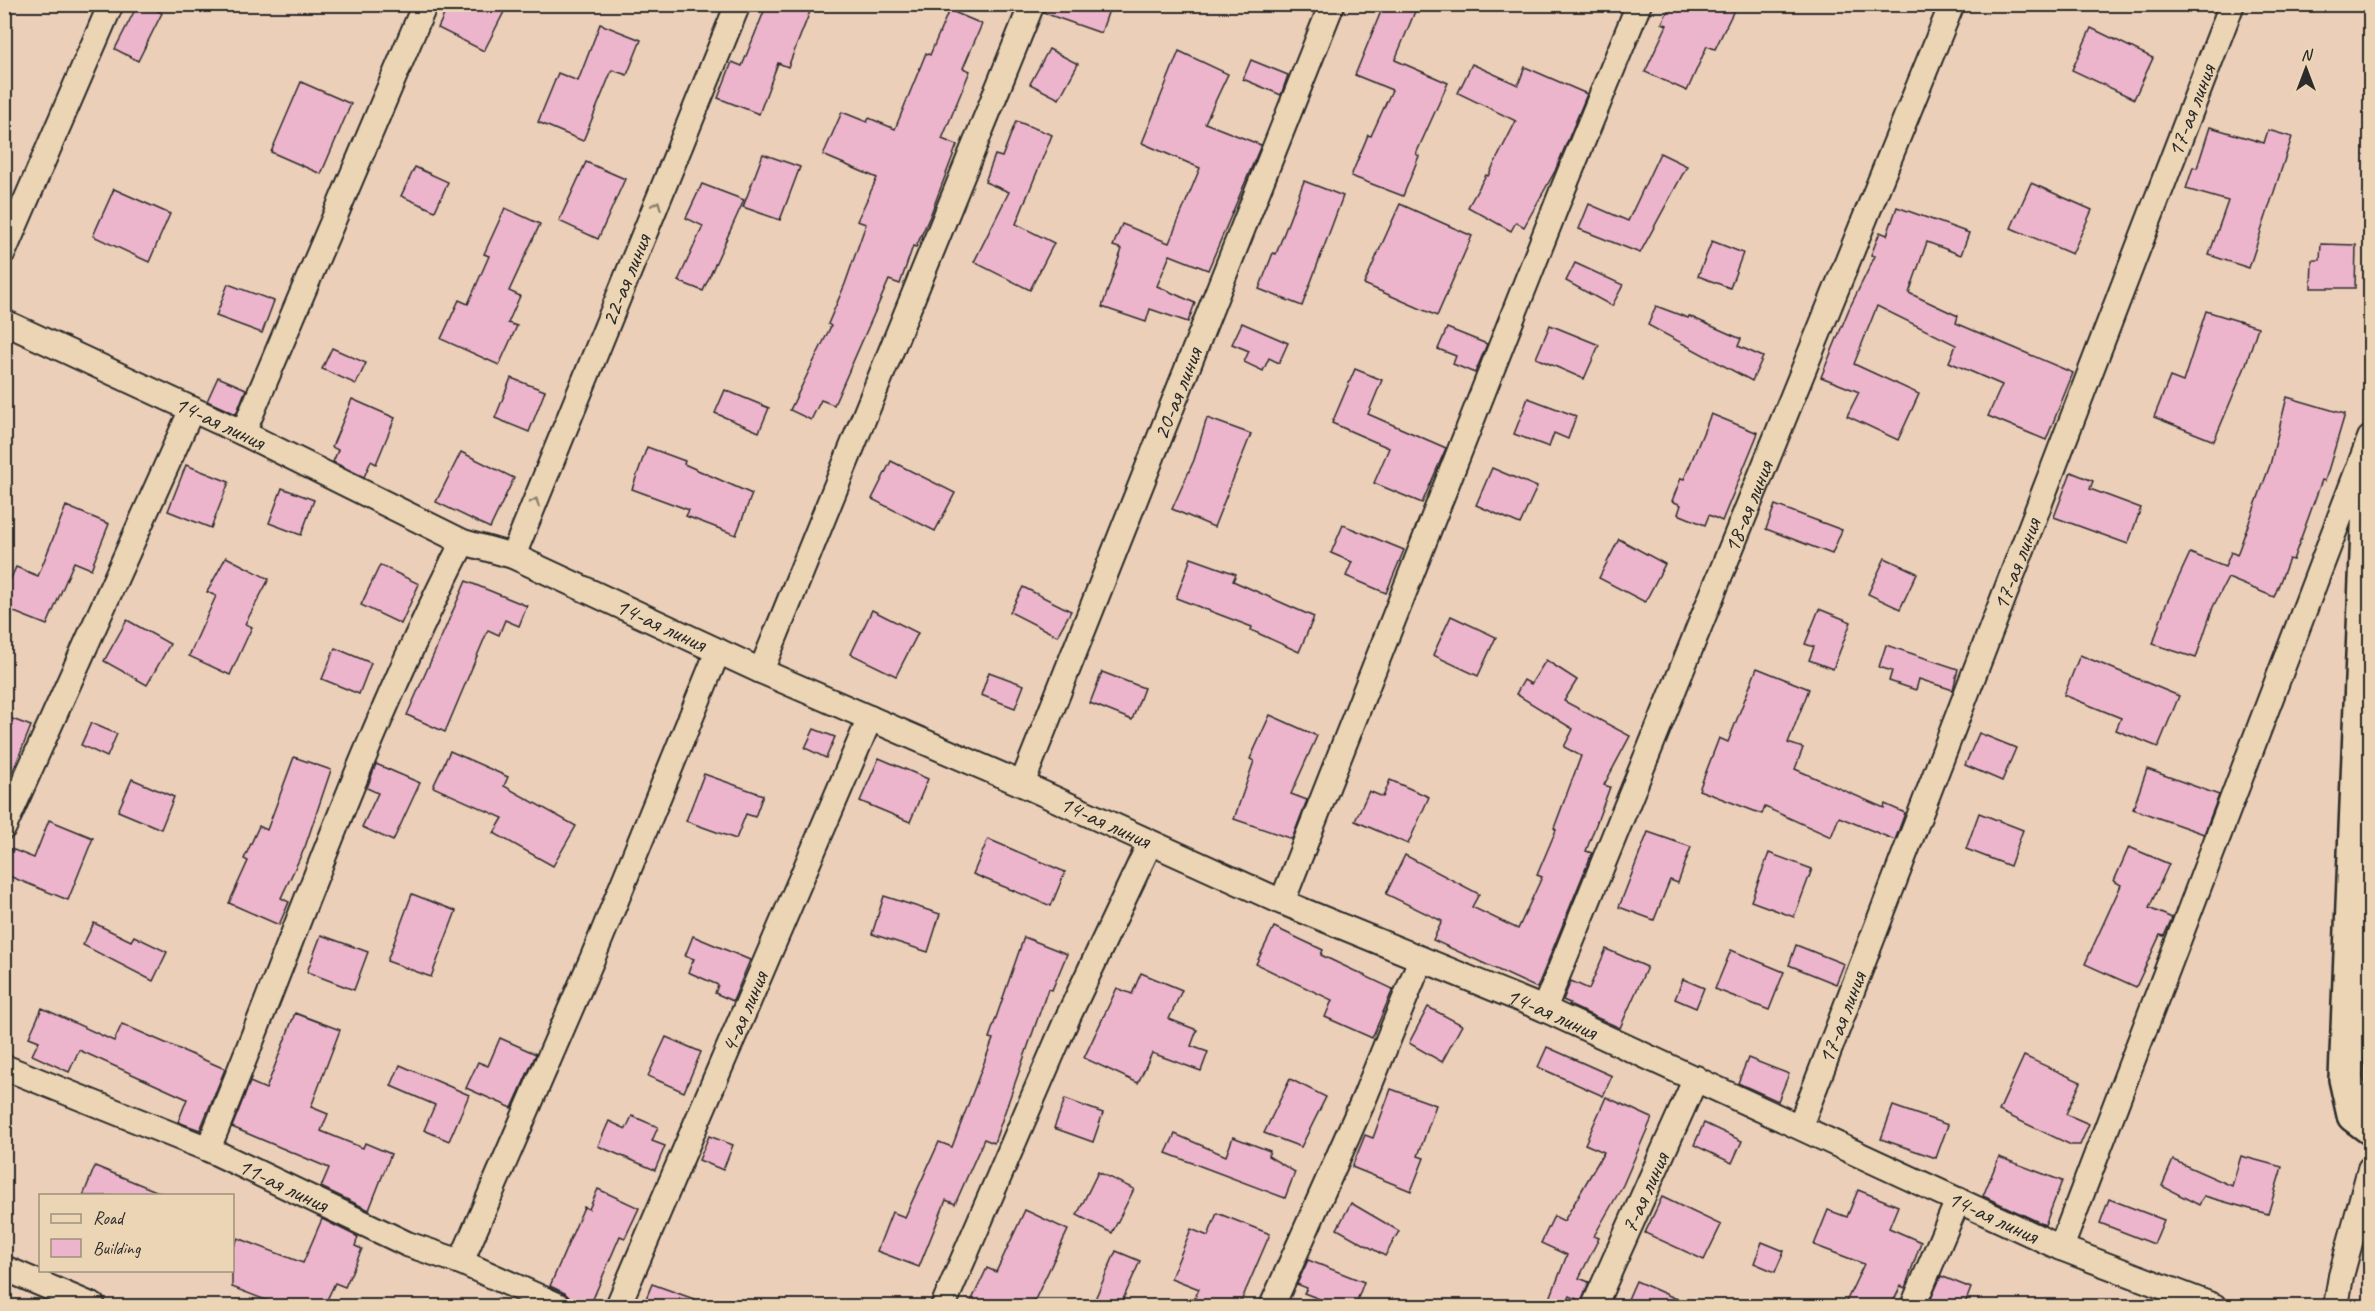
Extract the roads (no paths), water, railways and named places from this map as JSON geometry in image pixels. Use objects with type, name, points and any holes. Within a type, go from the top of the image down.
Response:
[{"type":"street","points":[[4,251],[111,4]]},
{"type":"street","points":[[243,433],[425,4]]},
{"type":"street","name":"22-ая линия","points":[[513,556],[738,4]]},
{"type":"street","points":[[761,671],[1032,4]]},
{"type":"street","name":"20-ая линия","points":[[1022,784],[1332,4]]},
{"type":"street","points":[[1282,902],[1552,216],[1639,4]]},
{"type":"street","name":"18-ая линия","points":[[1544,1008],[1952,4]]},
{"type":"street","name":"17-ая линия","points":[[1800,1126],[2232,4]]},
{"type":"street","name":"14-ая линия","points":[[4,322],[243,433],[463,542],[513,556],[761,671],[1022,784],[1282,902],[1544,1008],[2061,1248],[2214,1306]]},
{"type":"street","points":[[4,827],[192,409]]},
{"type":"street","points":[[2061,1248],[2370,438]]},
{"type":"street","points":[[2370,496],[2364,806],[2346,1079],[2354,1115],[2370,1127]]},
{"type":"street","points":[[208,1149],[336,826],[427,612],[463,542]]},
{"type":"street","points":[[461,1262],[593,957],[718,651]]},
{"type":"street","name":"4-ая линия","points":[[618,1306],[870,718]]},
{"type":"street","points":[[943,1306],[1067,1019],[1150,843]]},
{"type":"street","points":[[1272,1306],[1364,1099],[1421,958]]},
{"type":"street","name":"11-ая линия","points":[[4,1067],[208,1149],[407,1244],[461,1262],[559,1306]]},
{"type":"street","name":"7-ая линия","points":[[1594,1306],[1696,1078]]},
{"type":"street","points":[[2336,1306],[2341,1276],[2370,1169]]},
{"type":"street","points":[[1912,1306],[1958,1200]]},
{"type":"street","points":[[4,1268],[93,1306]]}]
